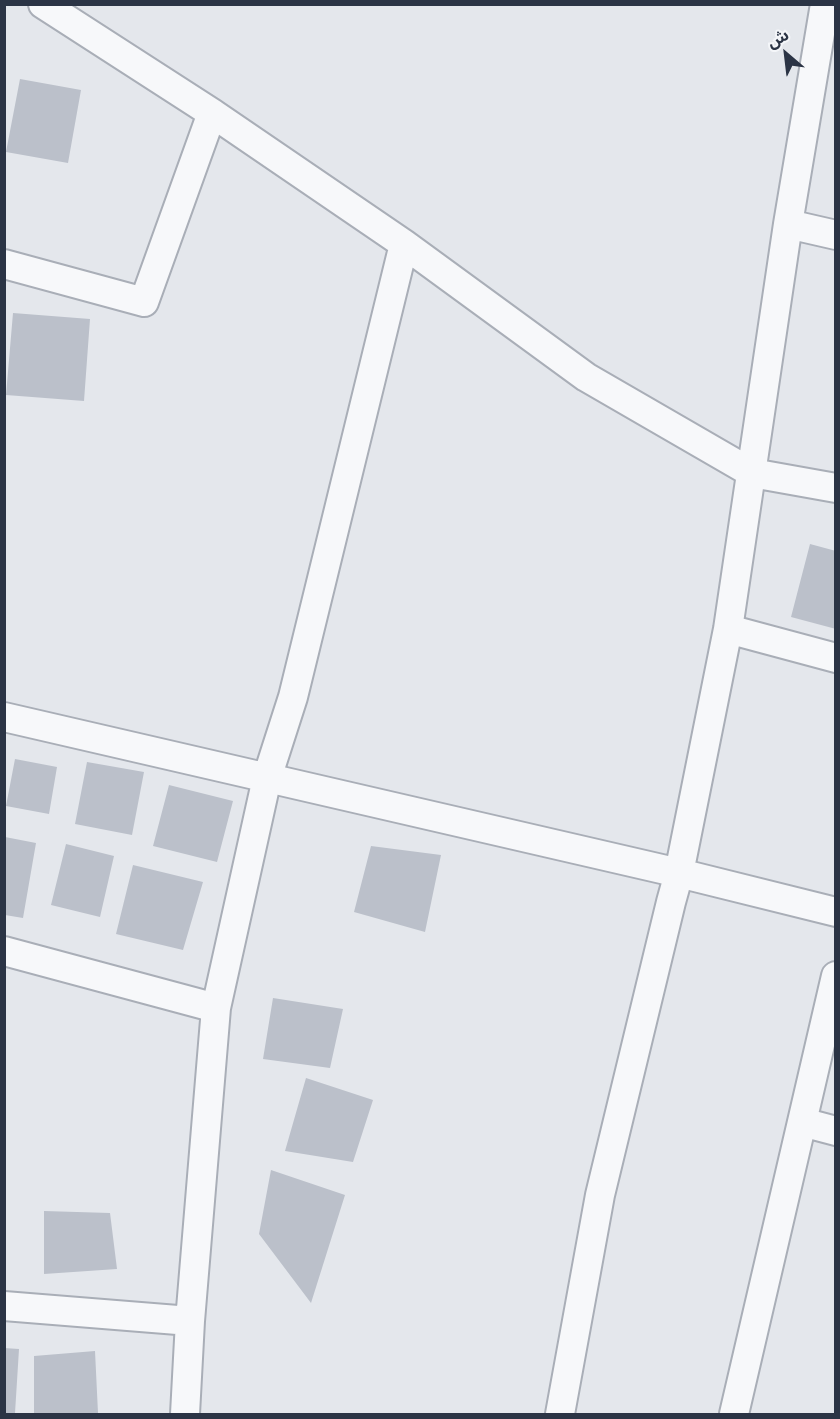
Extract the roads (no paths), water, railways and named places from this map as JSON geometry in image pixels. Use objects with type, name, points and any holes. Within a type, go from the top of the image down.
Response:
[{"type":"street","points":[[43,4],[212,113],[404,244],[586,377],[752,473],[836,488]]},
{"type":"street","points":[[560,1414],[600,1195],[670,902],[680,873],[728,630],[788,224],[828,37],[825,4]]},
{"type":"street","points":[[4,264],[144,302],[212,113]]},
{"type":"street","points":[[788,224],[836,234]]},
{"type":"street","points":[[185,1414],[190,1321],[216,1008],[267,778],[293,697],[404,244]]},
{"type":"street","points":[[728,630],[836,658]]},
{"type":"street","points":[[4,717],[680,873],[836,912]]},
{"type":"street","points":[[4,951],[216,1008]]},
{"type":"street","points":[[734,1414],[836,976]]},
{"type":"street","points":[[801,1122],[836,1131]]},
{"type":"street","points":[[4,1306],[190,1321]]}]
